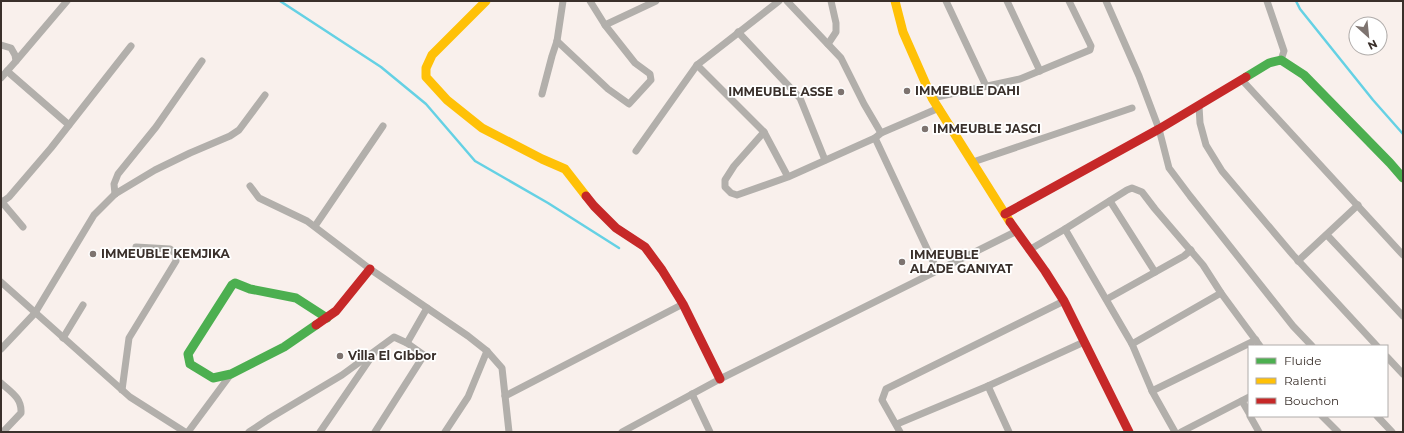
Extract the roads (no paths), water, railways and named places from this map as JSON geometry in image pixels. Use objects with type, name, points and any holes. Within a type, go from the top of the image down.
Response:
[{"type":"street","points":[[1,78],[67,1]]},
{"type":"street","points":[[486,1],[432,55],[426,68],[426,78],[447,100],[482,128],[542,159],[565,169],[594,206],[616,228],[645,247],[662,270],[683,304],[720,379]]},
{"type":"street","points":[[542,94],[557,41],[563,1]]},
{"type":"street","points":[[557,41],[608,89],[629,104],[651,80],[650,74],[635,63],[605,25],[590,1]]},
{"type":"street","points":[[605,25],[656,1]]},
{"type":"street","points":[[636,152],[697,65],[779,1]]},
{"type":"street","points":[[788,1],[841,58],[864,104],[881,133]]},
{"type":"street","points":[[828,44],[836,32],[836,23],[831,1]]},
{"type":"street","points":[[895,1],[902,32],[932,98],[1016,231],[1045,270],[1064,301],[1129,432]]},
{"type":"street","points":[[946,1],[986,86]]},
{"type":"street","points":[[1007,1],[1040,71]]},
{"type":"street","points":[[932,98],[1020,79],[1091,49],[1091,46],[1069,1]]},
{"type":"street","points":[[1106,1],[1139,76],[1159,129],[1169,168],[1288,320],[1311,345]]},
{"type":"street","points":[[1267,1],[1284,51],[1281,60]]},
{"type":"street","points":[[738,32],[800,98],[825,160]]},
{"type":"street","points":[[1,45],[11,48],[15,55],[16,61]]},
{"type":"street","points":[[23,227],[10,214],[2,202],[9,197],[69,125],[131,46]]},
{"type":"street","points":[[1005,214],[1159,129],[1269,63],[1281,60],[1304,75],[1403,178]]},
{"type":"street","points":[[115,194],[114,184],[118,174],[156,127],[202,61]]},
{"type":"street","points":[[697,65],[764,132],[788,176]]},
{"type":"street","points":[[7,71],[69,125]]},
{"type":"street","points":[[1242,80],[1403,255]]},
{"type":"street","points":[[1,349],[35,313],[94,215],[115,194],[155,170],[230,136],[239,130],[265,95]]},
{"type":"street","points":[[1199,106],[1200,123],[1206,145],[1222,171],[1298,260],[1376,345]]},
{"type":"street","points":[[764,132],[734,166],[725,180],[725,187],[731,193],[737,195],[788,176],[939,108]]},
{"type":"street","points":[[973,162],[1132,108]]},
{"type":"street","points":[[314,226],[383,126]]},
{"type":"street","points":[[875,138],[937,270]]},
{"type":"street","points":[[250,186],[259,198],[307,221],[370,269],[468,336],[487,351],[502,368],[509,432]]},
{"type":"street","points":[[1029,250],[1132,188],[1142,192],[1203,265],[1221,293],[1258,343]]},
{"type":"street","points":[[1110,201],[1155,272]]},
{"type":"street","points":[[1298,260],[1358,205]]},
{"type":"street","points":[[1064,229],[1107,299],[1132,344],[1152,391],[1175,432]]},
{"type":"street","points":[[622,432],[720,379],[1016,231]]},
{"type":"street","points":[[1327,235],[1403,316]]},
{"type":"street","points":[[122,390],[129,338],[176,261],[176,254],[170,249],[136,248]]},
{"type":"street","points":[[1107,299],[1184,256],[1191,250]]},
{"type":"street","points":[[327,318],[296,298],[250,289],[235,283],[232,285],[188,354],[190,364],[213,378],[231,374],[284,348],[327,318],[336,311],[370,269]]},
{"type":"street","points":[[1,282],[130,397],[185,432]]},
{"type":"street","points":[[1132,344],[1221,293]]},
{"type":"street","points":[[900,432],[897,424],[882,400],[886,389],[1064,301]]},
{"type":"street","points":[[506,396],[683,304]]},
{"type":"street","points":[[63,338],[83,305]]},
{"type":"street","points":[[407,343],[427,308]]},
{"type":"street","points":[[249,432],[342,375],[378,347],[394,337],[407,343],[424,355],[375,432]]},
{"type":"street","points":[[897,424],[988,386],[1084,342]]},
{"type":"street","points":[[320,432],[378,347]]},
{"type":"street","points":[[1152,391],[1248,348]]},
{"type":"street","points":[[445,432],[468,397],[487,351]]},
{"type":"street","points":[[1388,358],[1403,374]]},
{"type":"street","points":[[188,432],[231,374]]},
{"type":"street","points":[[1,383],[18,399],[21,406],[21,413],[3,432]]},
{"type":"street","points":[[988,386],[1009,432]]},
{"type":"street","points":[[692,394],[710,432]]},
{"type":"street","points":[[1181,432],[1246,399]]},
{"type":"street","points":[[1251,417],[1259,432]]},
{"type":"street","points":[[1323,417],[1338,432]]},
{"type":"street","points":[[1378,417],[1392,432]]},
{"type":"waterway","points":[[280,1],[381,67],[426,104],[475,161],[548,203],[619,248]]},
{"type":"waterway","points":[[1296,1],[1300,9],[1373,100],[1403,134]]},
{"type":"place","name":"IMMEUBLE DAHI","points":[[907,91]]},
{"type":"place","name":"IMMEUBLE ASSE","points":[[841,92]]},
{"type":"place","name":"IMMEUBLE JASCI","points":[[925,129]]},
{"type":"place","name":"IMMEUBLE KEMJIKA","points":[[93,254]]},
{"type":"place","name":"IMMEUBLE ALADE GANIYAT","points":[[902,262]]},
{"type":"place","name":"Villa El GIbbor","points":[[340,356]]}]
